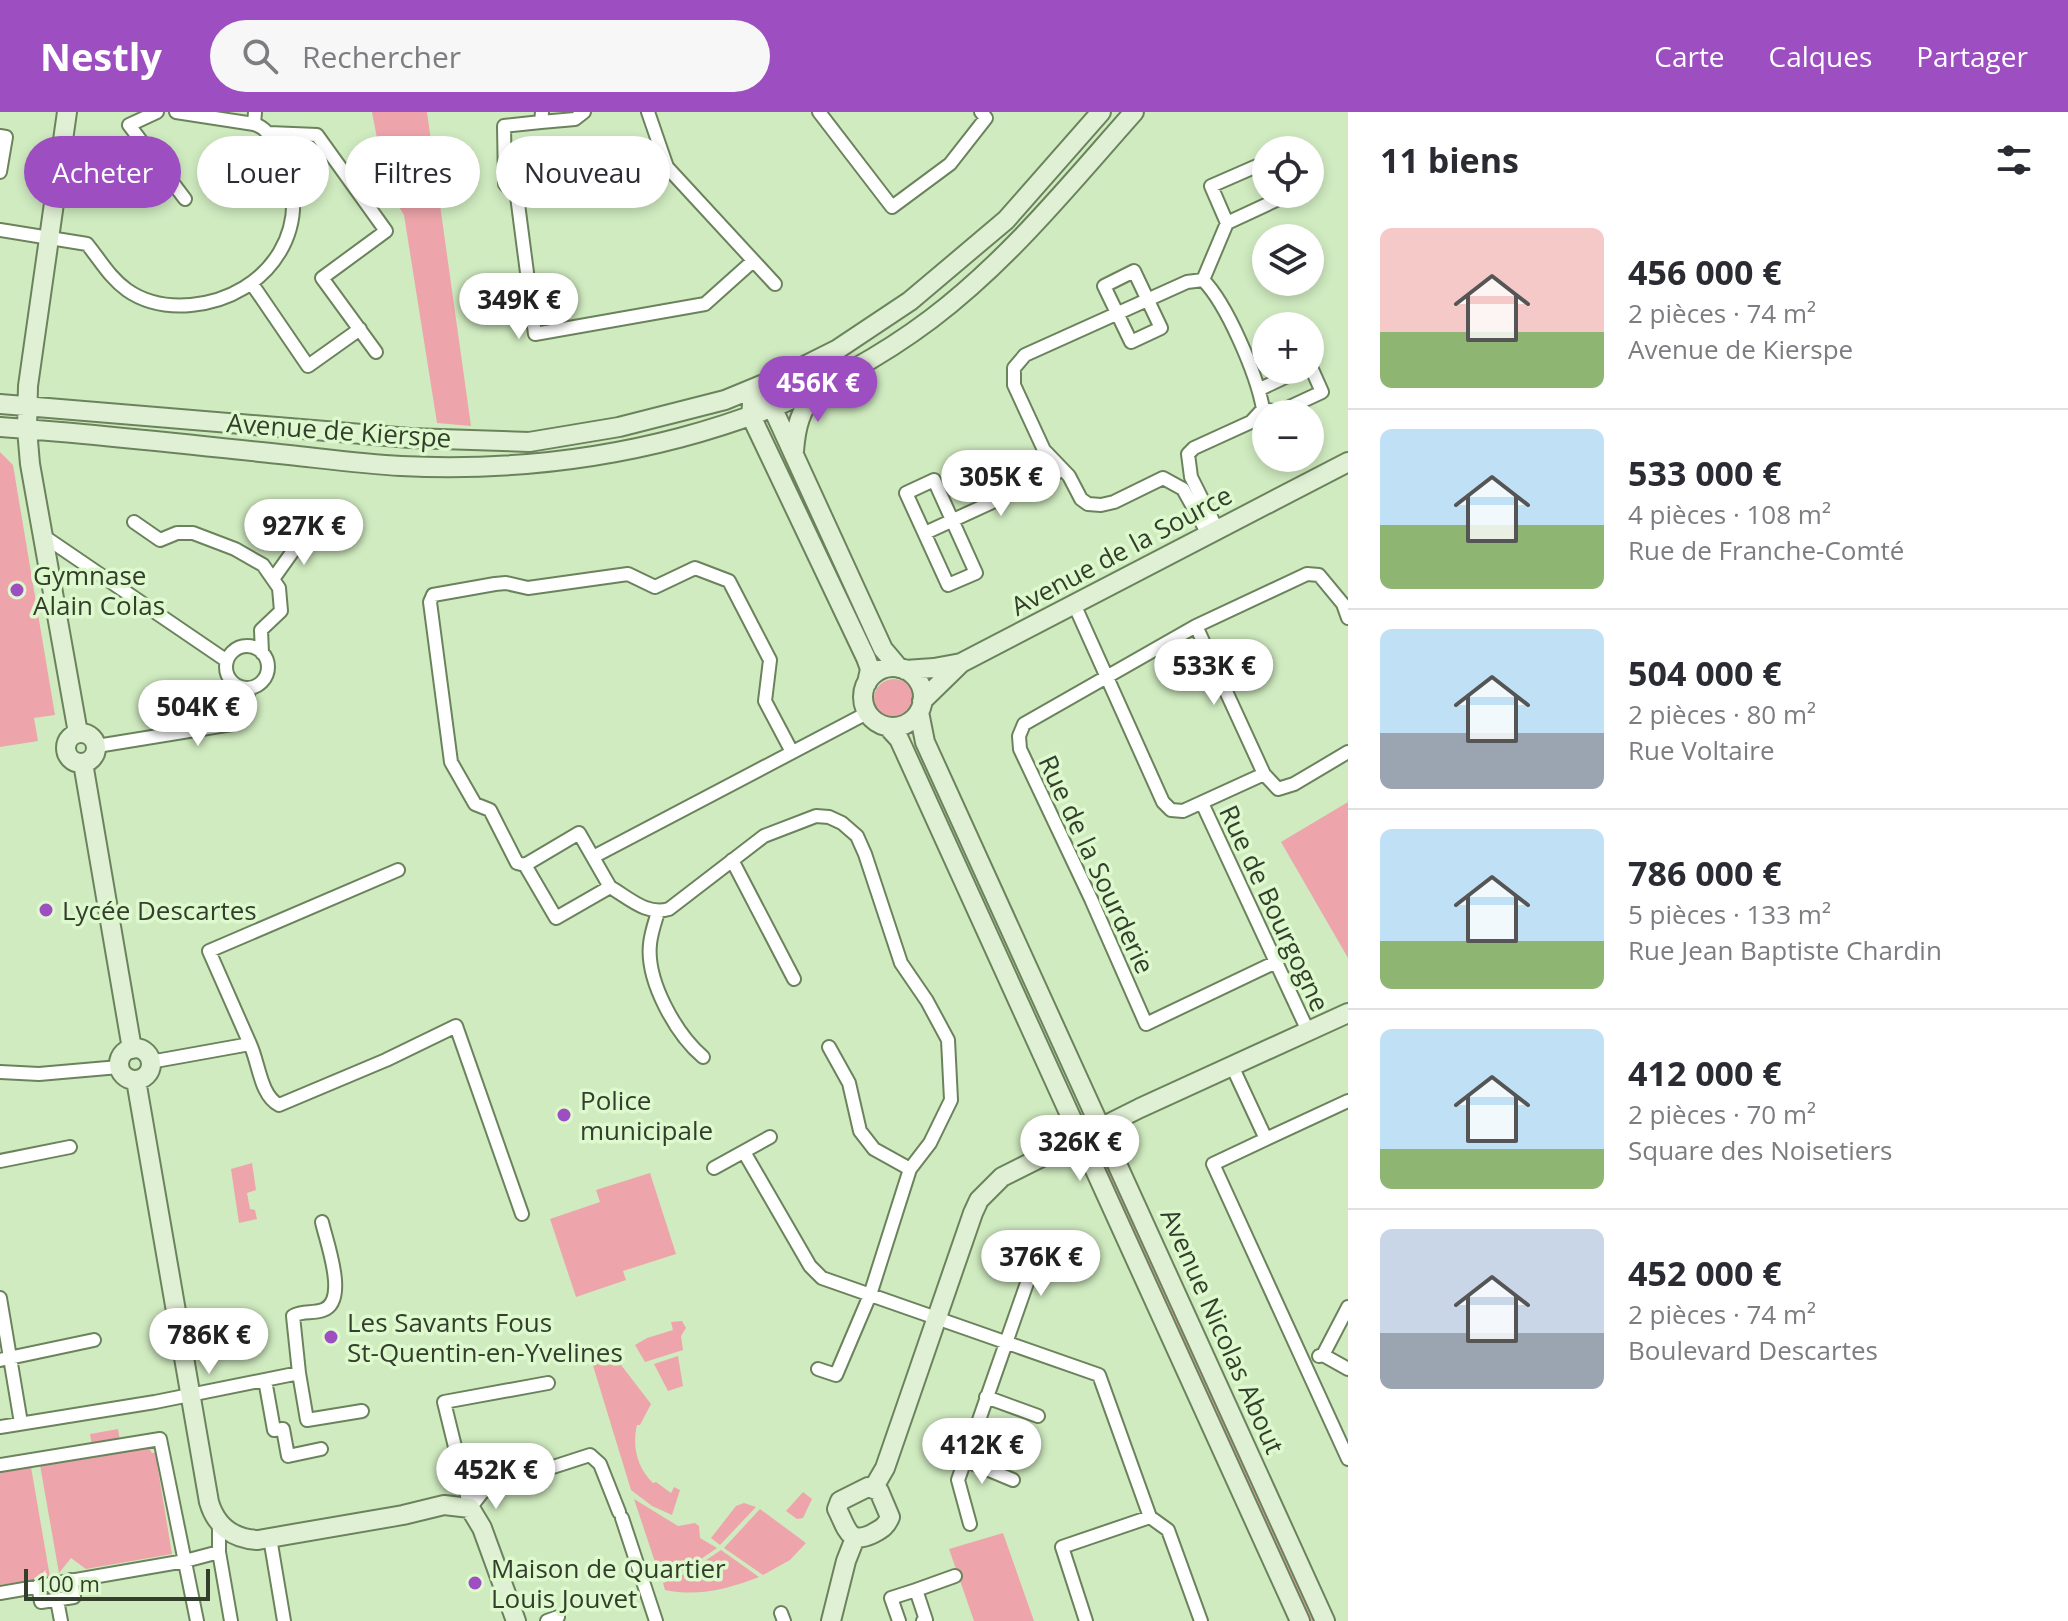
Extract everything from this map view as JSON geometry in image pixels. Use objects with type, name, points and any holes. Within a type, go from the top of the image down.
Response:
[{"type":"main road","points":[[67,112],[27,405],[27,429],[30,464],[78,733]]},
{"type":"main road","name":"Avenue de Kierspe","points":[[0,404],[410,438],[529,442],[619,427],[725,400],[764,399],[820,385],[875,356],[930,320],[968,289],[1007,253],[1134,112]]},
{"type":"main road","points":[[764,399],[823,371],[891,328],[910,301],[1006,220],[1091,116],[1109,140]]},
{"type":"main road","points":[[794,454],[796,423],[802,408],[820,385]]},
{"type":"main road","name":"Avenue de Kierspe","points":[[0,427],[402,466],[513,465],[622,451],[751,416],[764,399]]},
{"type":"main road","name":"Avenue Nicolas About","points":[[764,399],[794,454],[883,649],[919,683],[925,742],[1325,1621]]},
{"type":"main road","points":[[0,417],[8,417],[27,405]]},
{"type":"main road","points":[[751,416],[866,658],[870,669],[863,695],[867,713]]},
{"type":"main road","points":[[27,429],[45,418],[155,425],[199,420]]},
{"type":"main road","name":"Avenue de la Source","points":[[902,669],[961,663],[1348,462]]},
{"type":"main road","name":"Avenue de la Source","points":[[921,707],[961,663]]},
{"type":"main road","points":[[867,683],[880,670],[902,669]]},
{"type":"main road","points":[[888,727],[905,724],[921,707]]},
{"type":"main road","name":"Avenue Nicolas About","points":[[867,713],[899,739],[1300,1621]]},
{"type":"main road","points":[[78,733],[91,735],[97,746],[95,756],[83,763],[70,758],[66,749],[68,740],[78,733]]},
{"type":"main road","points":[[83,763],[132,1049]]},
{"type":"main road","points":[[874,1487],[885,1468],[979,1200],[1002,1177],[1101,1127],[1348,1013]]},
{"type":"main road","points":[[132,1049],[142,1050],[150,1062],[149,1072],[136,1080],[127,1078],[119,1067],[124,1054],[132,1049]]},
{"type":"main road","points":[[136,1080],[209,1502],[219,1523],[243,1538],[270,1538],[444,1505],[470,1508],[482,1528],[516,1621]]},
{"type":"main road","points":[[874,1487],[879,1491],[890,1517],[886,1527],[861,1539],[855,1538],[837,1509],[840,1501],[874,1487]]},
{"type":"main road","points":[[831,1621],[855,1538]]},
{"type":"street","points":[[157,112],[129,125],[185,199]]},
{"type":"street","points":[[0,230],[87,244],[112,278],[129,292],[162,306],[209,304],[233,296],[252,284],[280,254],[295,215],[291,180],[284,159],[269,133],[254,118],[176,112]]},
{"type":"street","points":[[584,112],[575,119],[542,117],[504,126],[505,184],[517,196],[535,334],[705,304],[753,261]]},
{"type":"street","points":[[648,112],[667,167],[775,284]]},
{"type":"street","points":[[819,112],[892,207],[950,164],[986,118],[981,112]]},
{"type":"street","points":[[269,133],[317,135],[386,231],[322,278],[376,352]]},
{"type":"street","points":[[0,136],[6,137],[0,172]]},
{"type":"street","points":[[1227,223],[1211,186],[1252,168]]},
{"type":"street","points":[[1203,280],[1227,223],[1259,208]]},
{"type":"street","points":[[1134,271],[1148,300],[1161,328],[1131,342],[1104,286],[1134,271]]},
{"type":"street","points":[[1212,531],[1183,489],[1163,478],[1114,502],[1088,504],[1081,499],[1069,476],[1044,450],[1014,385],[1014,368],[1025,355],[1187,282],[1203,280],[1216,292],[1260,389],[1262,400]]},
{"type":"street","points":[[252,284],[308,366],[360,329]]},
{"type":"street","points":[[1260,389],[1271,384]]},
{"type":"street","points":[[1305,400],[1322,392],[1318,384]]},
{"type":"street","points":[[1212,531],[1191,477],[1188,454],[1194,448],[1252,421]]},
{"type":"street","points":[[925,533],[1062,470]]},
{"type":"street","points":[[1177,483],[1191,477]]},
{"type":"street","points":[[934,480],[952,520],[976,573],[948,585],[906,493],[934,480]]},
{"type":"street","points":[[134,522],[160,540],[177,533],[193,533],[235,549],[263,565],[279,588],[281,611],[261,630],[262,653]]},
{"type":"street","points":[[273,579],[309,533]]},
{"type":"street","points":[[45,537],[227,661]]},
{"type":"street","points":[[792,752],[765,701],[770,660],[729,581],[695,568],[655,587],[628,574],[528,588],[495,584],[433,595],[430,602],[451,762],[475,804],[490,810],[517,863],[525,865],[579,833],[610,887],[648,910],[658,912],[669,909],[764,836],[816,816],[829,817],[842,823],[857,836],[901,963],[948,1040],[951,1100],[930,1143],[910,1169],[870,1295],[836,1375],[818,1369]]},
{"type":"street","name":"Rue de la Sourderie","points":[[1274,963],[1146,1024],[1020,749],[1019,736],[1024,724],[1196,626],[1314,573],[1334,591],[1348,617]]},
{"type":"street","points":[[1074,604],[1163,802],[1171,810],[1183,811],[1264,774]]},
{"type":"street","points":[[1196,626],[1264,774],[1278,789],[1294,784],[1348,752]]},
{"type":"street","points":[[243,647],[256,648],[262,653],[267,674],[263,681],[250,688],[232,682],[226,669],[231,654],[243,647]]},
{"type":"street","points":[[97,746],[232,724],[241,714],[250,688]]},
{"type":"street","points":[[593,857],[867,713]]},
{"type":"street","name":"Rue de Bourgogne","points":[[1202,803],[1308,1031]]},
{"type":"street","points":[[732,860],[794,979]]},
{"type":"street","points":[[525,865],[556,918],[610,887]]},
{"type":"street","points":[[398,870],[209,951],[250,1044],[266,1091],[271,1101],[279,1105],[386,1060],[456,1026],[522,1214]]},
{"type":"street","points":[[658,912],[649,946],[655,980],[662,1001],[686,1043],[703,1057]]},
{"type":"street","points":[[150,1062],[250,1044]]},
{"type":"street","points":[[829,1047],[849,1083],[860,1131],[874,1149],[910,1169]]},
{"type":"street","points":[[1232,1066],[1266,1139]]},
{"type":"street","points":[[0,1072],[66,1072],[119,1067]]},
{"type":"street","points":[[1213,1164],[1348,1101]]},
{"type":"street","points":[[714,1168],[770,1137]]},
{"type":"street","points":[[0,1161],[70,1147]]},
{"type":"street","points":[[1206,1149],[1348,1459]]},
{"type":"street","points":[[744,1152],[810,1266],[822,1278],[1099,1375],[1150,1517],[1168,1530],[1201,1621]]},
{"type":"street","points":[[322,1222],[336,1284],[335,1296],[324,1310],[299,1312],[293,1316],[307,1420],[362,1411]]},
{"type":"street","points":[[970,1524],[958,1480],[1041,1243]]},
{"type":"street","points":[[0,1298],[5,1359],[21,1423]]},
{"type":"street","points":[[1323,1355],[1348,1307]]},
{"type":"street","points":[[5,1359],[94,1340]]},
{"type":"street","points":[[1304,1360],[1323,1355],[1348,1369]]},
{"type":"street","points":[[0,1427],[299,1373]]},
{"type":"street","points":[[265,1380],[274,1430],[283,1429],[288,1456],[321,1449]]},
{"type":"street","points":[[470,1508],[444,1402],[548,1383]]},
{"type":"street","points":[[986,1397],[1038,1416]]},
{"type":"street","points":[[0,1465],[160,1439],[197,1621]]},
{"type":"street","points":[[470,1508],[485,1489],[590,1455],[600,1464],[656,1621]]},
{"type":"street","points":[[965,1460],[1013,1480]]},
{"type":"street","points":[[1086,1621],[1062,1547],[1150,1517]]},
{"type":"street","points":[[219,1523],[219,1552],[231,1621]]},
{"type":"street","points":[[270,1538],[284,1621]]},
{"type":"street","points":[[0,1593],[185,1561],[219,1552]]},
{"type":"street","points":[[899,1621],[891,1598],[955,1576]]},
{"type":"street","points":[[38,1586],[41,1602],[74,1597],[71,1580]]},
{"type":"street","points":[[916,1590],[926,1620],[923,1621]]},
{"type":"street","points":[[57,1600],[61,1621]]},
{"type":"shaded area","points":[[372,112],[427,112],[430,136],[377,136]]},
{"type":"shaded area","points":[[400,208],[440,208],[471,426],[437,423],[404,215]]},
{"type":"shaded area","name":"Gymnase Alain Colas","points":[[0,452],[13,465],[55,715],[34,718],[38,741],[0,747]]},
{"type":"shaded area","points":[[894,679],[908,685],[914,699],[908,713],[894,719],[880,713],[874,699],[880,685]]},
{"type":"shaded area","points":[[1348,802],[1348,958],[1281,842]]},
{"type":"shaded area","points":[[252,1163],[256,1190],[247,1193],[250,1209],[255,1210],[257,1219],[239,1223],[231,1169]]},
{"type":"shaded area","points":[[1107,1167],[1320,1621],[1306,1621],[1104,1168]]},
{"type":"shaded area","points":[[650,1173],[676,1254],[623,1271],[626,1280],[576,1297],[550,1219],[600,1202],[596,1190]]},
{"type":"shaded area","points":[[682,1321],[686,1328],[681,1336],[683,1350],[645,1362],[635,1345],[673,1330],[671,1322]]},
{"type":"shaded area","points":[[587,1346],[608,1348],[651,1404],[640,1425],[637,1425],[636,1449],[643,1470],[653,1483],[671,1493],[674,1487],[680,1490],[672,1515],[652,1506],[631,1490]]},
{"type":"shaded area","points":[[678,1356],[683,1386],[668,1391],[654,1364]]},
{"type":"shaded area","points":[[118,1429],[120,1441],[92,1446],[90,1434]]},
{"type":"shaded area","points":[[148,1446],[152,1453],[158,1452],[160,1463],[157,1464],[172,1554],[86,1569],[71,1558],[59,1573],[40,1465]]},
{"type":"shaded area","points":[[31,1467],[50,1577],[0,1585],[0,1472]]},
{"type":"shaded area","points":[[803,1492],[812,1499],[803,1518],[797,1519],[786,1511]]},
{"type":"shaded area","points":[[634,1499],[678,1526],[695,1523],[699,1526],[700,1538],[717,1548],[688,1568],[661,1580]]},
{"type":"shaded area","points":[[744,1503],[756,1507],[720,1545],[711,1538],[736,1506]]},
{"type":"shaded area","points":[[760,1509],[806,1543],[790,1560],[763,1575],[724,1548]]},
{"type":"shaded area","points":[[1003,1533],[1034,1621],[974,1621],[949,1549]]},
{"type":"shaded area","points":[[721,1550],[759,1577],[713,1591],[689,1593],[665,1590],[663,1583],[687,1573]]},
{"type":"place","name":"Gymnase Alain Colas","points":[[17,590]]},
{"type":"place","name":"Lycée Descartes","points":[[46,910]]},
{"type":"place","name":"Police municipale","points":[[564,1115]]},
{"type":"place","name":"Les Savants Fous St-Quentin-en-Yvelines","points":[[331,1337]]},
{"type":"place","name":"Maison de Quartier Louis Jouvet","points":[[475,1583]]}]
